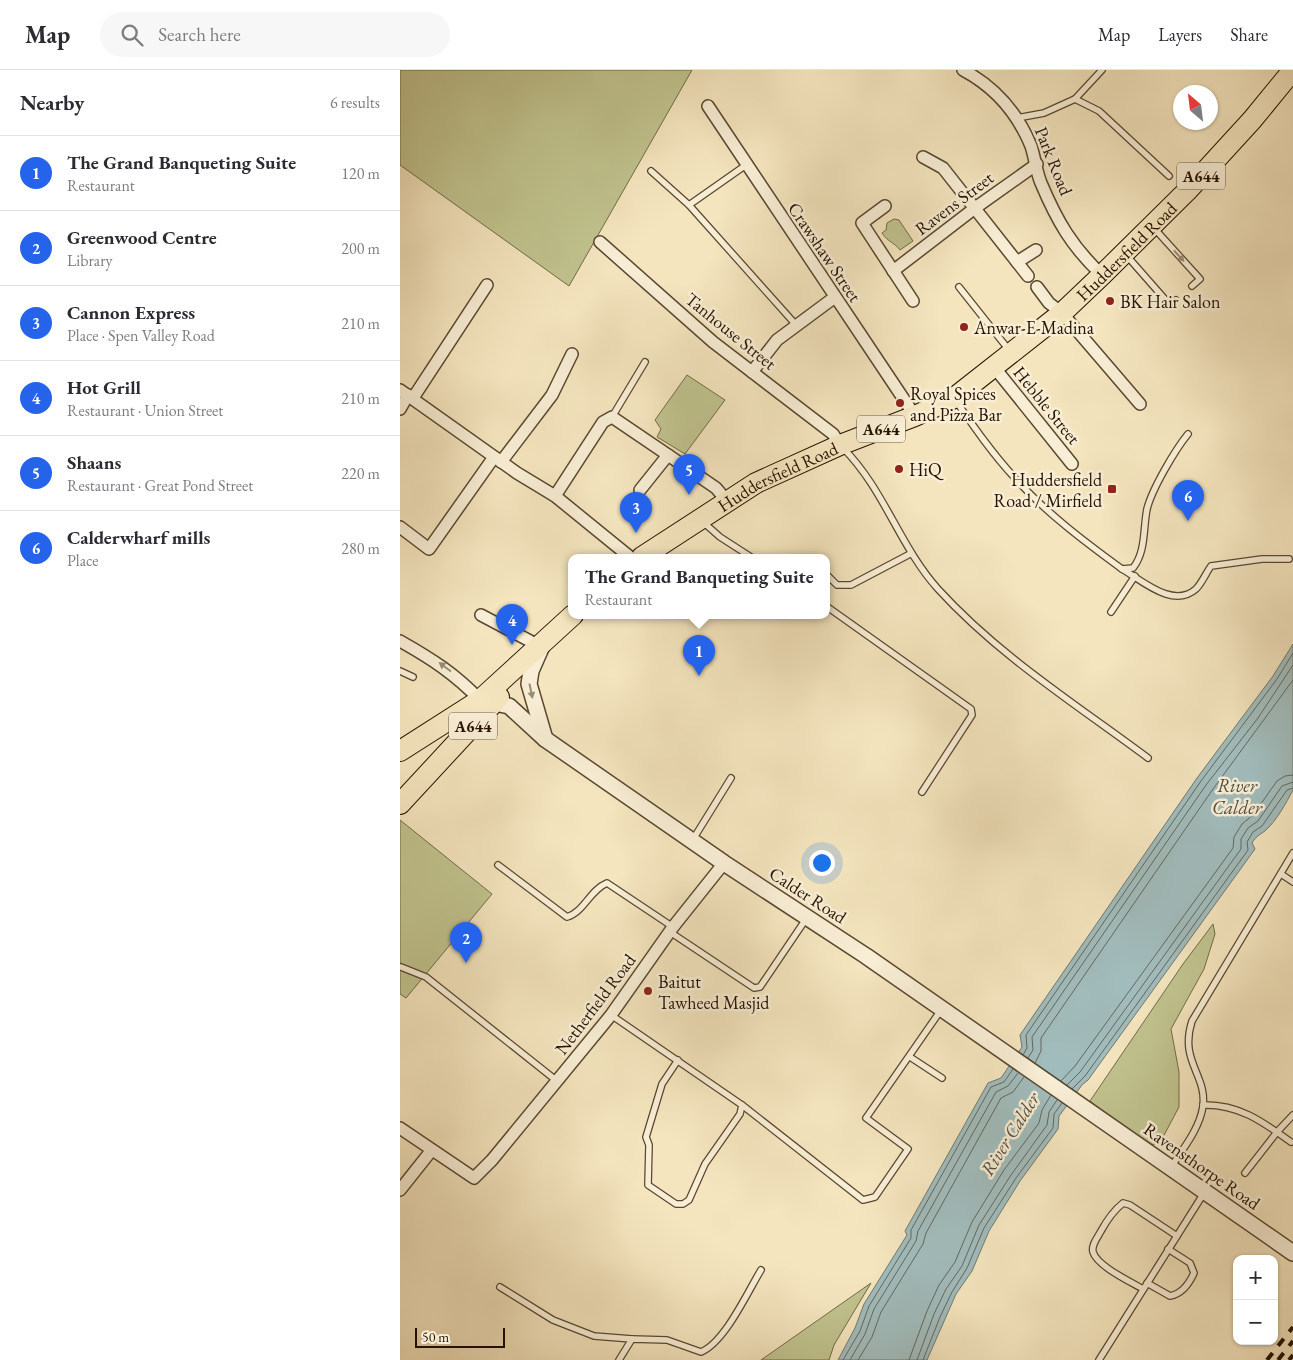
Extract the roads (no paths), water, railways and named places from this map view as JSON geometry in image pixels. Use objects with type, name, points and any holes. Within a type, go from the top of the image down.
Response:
[{"type":"highway","name":"Huddersfield Road","points":[[647,554],[756,483],[840,445],[954,398],[1062,313],[1102,275],[1152,226],[1245,127],[1293,70]]},
{"type":"highway","name":"A644","points":[[401,797],[433,769],[487,702],[569,619]]},
{"type":"highway","name":"A644","points":[[403,749],[487,702]]},
{"type":"highway","name":"A644","points":[[403,749],[420,752],[428,759],[433,769]]},
{"type":"street","name":"Park Road","points":[[963,70],[982,80],[999,96],[1017,118],[1037,164],[1040,181],[1070,241],[1102,275]]},
{"type":"street","name":"Crawshaw Street","points":[[708,106],[914,416]]},
{"type":"street","points":[[922,157],[943,168],[1028,276]]},
{"type":"street","name":"Ravens Street","points":[[893,271],[975,208],[1037,164]]},
{"type":"street","points":[[884,206],[862,223],[913,301]]},
{"type":"street","name":"Tanhouse Street","points":[[600,242],[713,342],[833,434],[840,445]]},
{"type":"street","points":[[1016,262],[1036,250]]},
{"type":"street","points":[[400,409],[407,394],[487,285]]},
{"type":"street","points":[[1037,287],[1049,303],[1062,313],[1140,404]]},
{"type":"street","points":[[752,372],[778,340],[835,297]]},
{"type":"street","points":[[400,527],[429,549],[498,460],[552,395],[572,354]]},
{"type":"street","name":"Hebble Street","points":[[994,367],[1072,464]]},
{"type":"street","points":[[407,394],[498,460],[555,496],[626,554]]},
{"type":"street","points":[[555,496],[603,422],[612,417],[716,488],[727,501]]},
{"type":"street","points":[[640,490],[668,455]]},
{"type":"street","points":[[481,615],[540,647],[531,671],[529,684],[545,739]]},
{"type":"street","points":[[400,641],[440,664],[487,702]]},
{"type":"street","name":"Calder Road","points":[[487,702],[509,706],[545,739],[724,863],[942,1008],[1114,1128]]},
{"type":"street","name":"Netherfield Road","points":[[431,1152],[474,1178],[490,1163],[611,1015],[672,930],[724,863]]},
{"type":"street","points":[[400,1128],[431,1152],[400,1190]]},
{"type":"street","name":"Ravensthorpe Road","points":[[1114,1128],[1292,1251]]},
{"type":"lane","points":[[1017,118],[1044,113],[1075,99],[1102,70]]},
{"type":"lane","points":[[1075,99],[1099,111],[1170,176]]},
{"type":"lane","points":[[689,205],[746,164]]},
{"type":"lane","points":[[651,171],[689,205],[797,326]]},
{"type":"lane","points":[[1152,226],[1200,279],[1192,286]]},
{"type":"lane","points":[[1124,253],[1170,305],[1176,300]]},
{"type":"lane","points":[[959,287],[1012,353]]},
{"type":"lane","points":[[612,417],[645,362]]},
{"type":"lane","points":[[954,398],[986,444],[1014,478],[1038,501],[1122,569],[1172,597],[1184,596],[1197,588],[1211,566],[1289,559]]},
{"type":"lane","points":[[1122,569],[1133,568],[1139,560],[1147,507],[1175,450],[1188,434]]},
{"type":"lane","points":[[840,445],[852,457],[890,514],[910,554],[938,589],[998,647],[1148,758]]},
{"type":"lane","points":[[700,519],[714,533],[746,554]]},
{"type":"lane","points":[[830,578],[836,584],[852,585],[910,554]]},
{"type":"lane","points":[[1111,612],[1135,576]]},
{"type":"lane","points":[[830,609],[971,709],[972,714],[922,792]]},
{"type":"lane","points":[[400,671],[413,677]]},
{"type":"lane","points":[[692,841],[731,778]]},
{"type":"lane","points":[[1171,1167],[1199,1123],[1203,1105],[1187,1043],[1192,1020],[1293,853]]},
{"type":"lane","points":[[498,865],[567,917],[574,915],[599,886],[607,883],[754,988],[760,987],[807,917]]},
{"type":"lane","points":[[1281,874],[1293,882]]},
{"type":"lane","points":[[401,967],[426,978],[557,1081]]},
{"type":"lane","points":[[611,1015],[742,1104],[863,1200],[875,1197],[908,1149],[866,1118],[910,1057],[942,1008]]},
{"type":"lane","points":[[910,1057],[942,1078]]},
{"type":"lane","points":[[678,1060],[662,1084],[646,1136],[649,1145],[648,1185],[652,1190],[676,1204],[683,1204],[689,1200],[705,1164],[740,1114],[742,1104]]},
{"type":"lane","points":[[1203,1105],[1218,1104],[1245,1111],[1290,1142]]},
{"type":"lane","points":[[1245,1174],[1277,1132],[1293,1115]]},
{"type":"lane","points":[[1099,1360],[1205,1191]]},
{"type":"lane","points":[[1168,1249],[1190,1263],[1194,1273],[1184,1290],[1170,1296],[1105,1266],[1096,1258],[1092,1251],[1094,1243],[1106,1221],[1123,1203],[1130,1205],[1177,1236]]},
{"type":"lane","points":[[500,1287],[553,1320],[594,1336],[667,1340],[701,1352],[710,1348],[722,1335],[761,1270]]},
{"type":"lane","points":[[619,1360],[632,1339]]},
{"type":"water","name":"River Calder","points":[[1293,644],[1293,790],[1281,811],[1270,826],[1252,843],[1255,849],[1088,1080],[1082,1085],[1059,1116],[1058,1129],[1020,1181],[989,1231],[972,1271],[956,1294],[927,1360],[838,1360],[855,1328],[864,1304],[907,1235],[905,1231],[988,1083],[1001,1078],[1022,1047],[1020,1035],[1197,778],[1273,676]]},
{"type":"railway","points":[[1267,1360],[1293,1327]]},
{"type":"railway","points":[[1278,1360],[1293,1341]]},
{"type":"railway","points":[[1289,1360],[1293,1355]]},
{"type":"place","name":"BK Hair Salon","points":[[1110,301]]},
{"type":"place","name":"Anwar-E-Madina","points":[[964,327]]},
{"type":"place","name":"Royal Spices and Pizza Bar","points":[[900,403]]},
{"type":"place","name":"HiQ","points":[[899,469]]},
{"type":"place","name":"Huddersfield Road / Mirfield","points":[[1112,489]]},
{"type":"place","name":"Shaans","points":[[689,495]]},
{"type":"place","name":"Calderwharf mills","points":[[1188,521]]},
{"type":"place","name":"Cannon Express","points":[[636,533]]},
{"type":"place","name":"Hot Grill","points":[[512,645]]},
{"type":"place","name":"The Grand Banqueting Suite","points":[[699,676]]},
{"type":"place","name":"Greenwood Centre","points":[[466,963]]},
{"type":"place","name":"Baitut Tawheed Masjid","points":[[648,991]]}]
